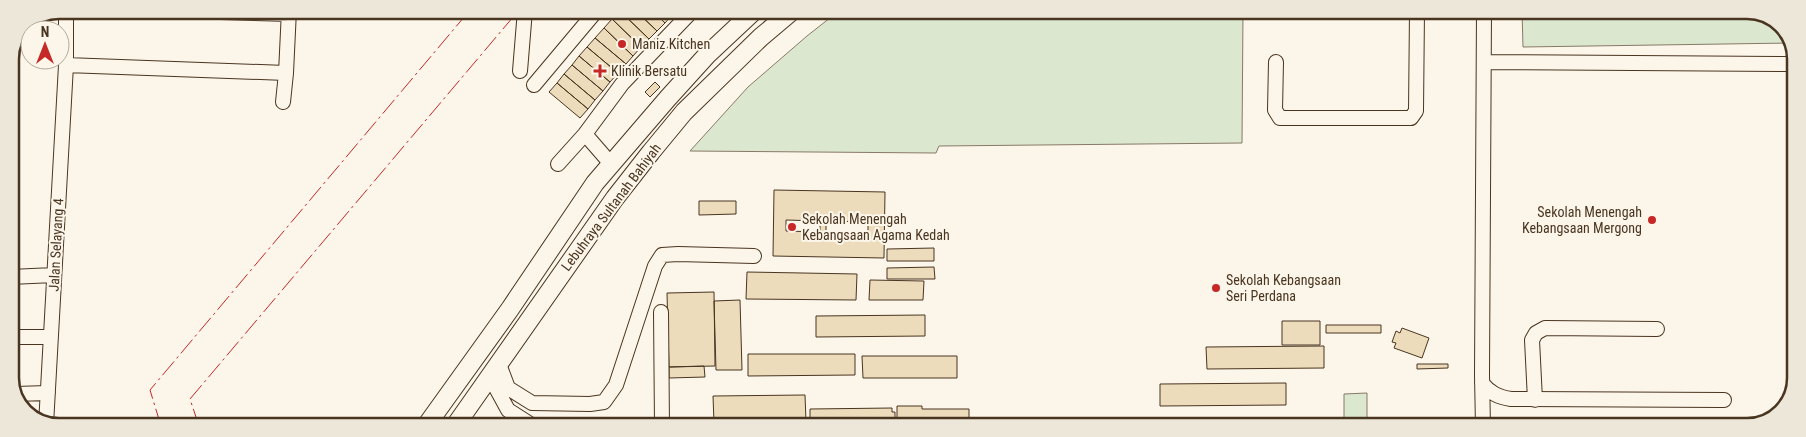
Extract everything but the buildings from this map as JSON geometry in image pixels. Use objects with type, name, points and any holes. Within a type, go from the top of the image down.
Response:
[{"type":"main road","name":"Lebuhraya Sultanah Bahiyah","points":[[432,418],[510,309],[595,183],[668,98],[708,55],[746,19]]},
{"type":"main road","name":"Lebuhraya Sultanah Bahiyah","points":[[461,418],[614,198],[656,145],[705,91],[782,19]]},
{"type":"street","points":[[283,102],[289,19]]},
{"type":"street","points":[[520,71],[523,19]]},
{"type":"street","points":[[534,85],[589,19]]},
{"type":"street","points":[[558,164],[585,134],[622,84],[684,19]]},
{"type":"street","points":[[1276,62],[1275,110],[1280,118],[1411,118],[1416,111],[1417,19]]},
{"type":"street","points":[[1483,418],[1484,19]]},
{"type":"street","points":[[1485,62],[1787,64]]},
{"type":"street","points":[[70,65],[286,73]]},
{"type":"street","name":"Jalan Selayang 4","points":[[47,416],[66,70]]},
{"type":"street","points":[[585,134],[611,164]]},
{"type":"street","points":[[494,370],[508,388],[532,403],[590,404],[604,402],[616,384],[655,266],[662,255],[754,256]]},
{"type":"street","points":[[19,277],[54,275]]},
{"type":"street","points":[[661,312],[662,418]]},
{"type":"street","points":[[1535,400],[1532,340],[1536,332],[1545,328],[1657,329]]},
{"type":"street","points":[[19,337],[51,337]]},
{"type":"street","points":[[494,370],[508,410],[520,418]]},
{"type":"street","points":[[1482,383],[1488,390],[1502,398],[1535,400],[1724,400]]},
{"type":"street","points":[[22,394],[48,393]]},
{"type":"green space","points":[[829,19],[1243,19],[1242,143],[939,146],[936,153],[690,151],[748,87]]},
{"type":"green space","points":[[1522,19],[1747,19],[1767,24],[1777,32],[1784,43],[1523,47]]},
{"type":"green space","points":[[1367,393],[1367,418],[1344,418],[1344,394]]},
{"type":"power","points":[[159,418],[150,390],[462,19]]},
{"type":"power","points":[[196,418],[190,399],[511,19]]},
{"type":"place","name":"Maniz Kitchen","points":[[622,44]]},
{"type":"place","name":"Klinik Bersatu","points":[[600,71]]},
{"type":"place","name":"Sekolah Menengah Kebangsaan Mergong","points":[[1652,220]]},
{"type":"place","name":"Sekolah Menengah Kebangsaan Agama Kedah","points":[[792,227]]},
{"type":"place","name":"Sekolah Kebangsaan Seri Perdana","points":[[1216,288]]}]
